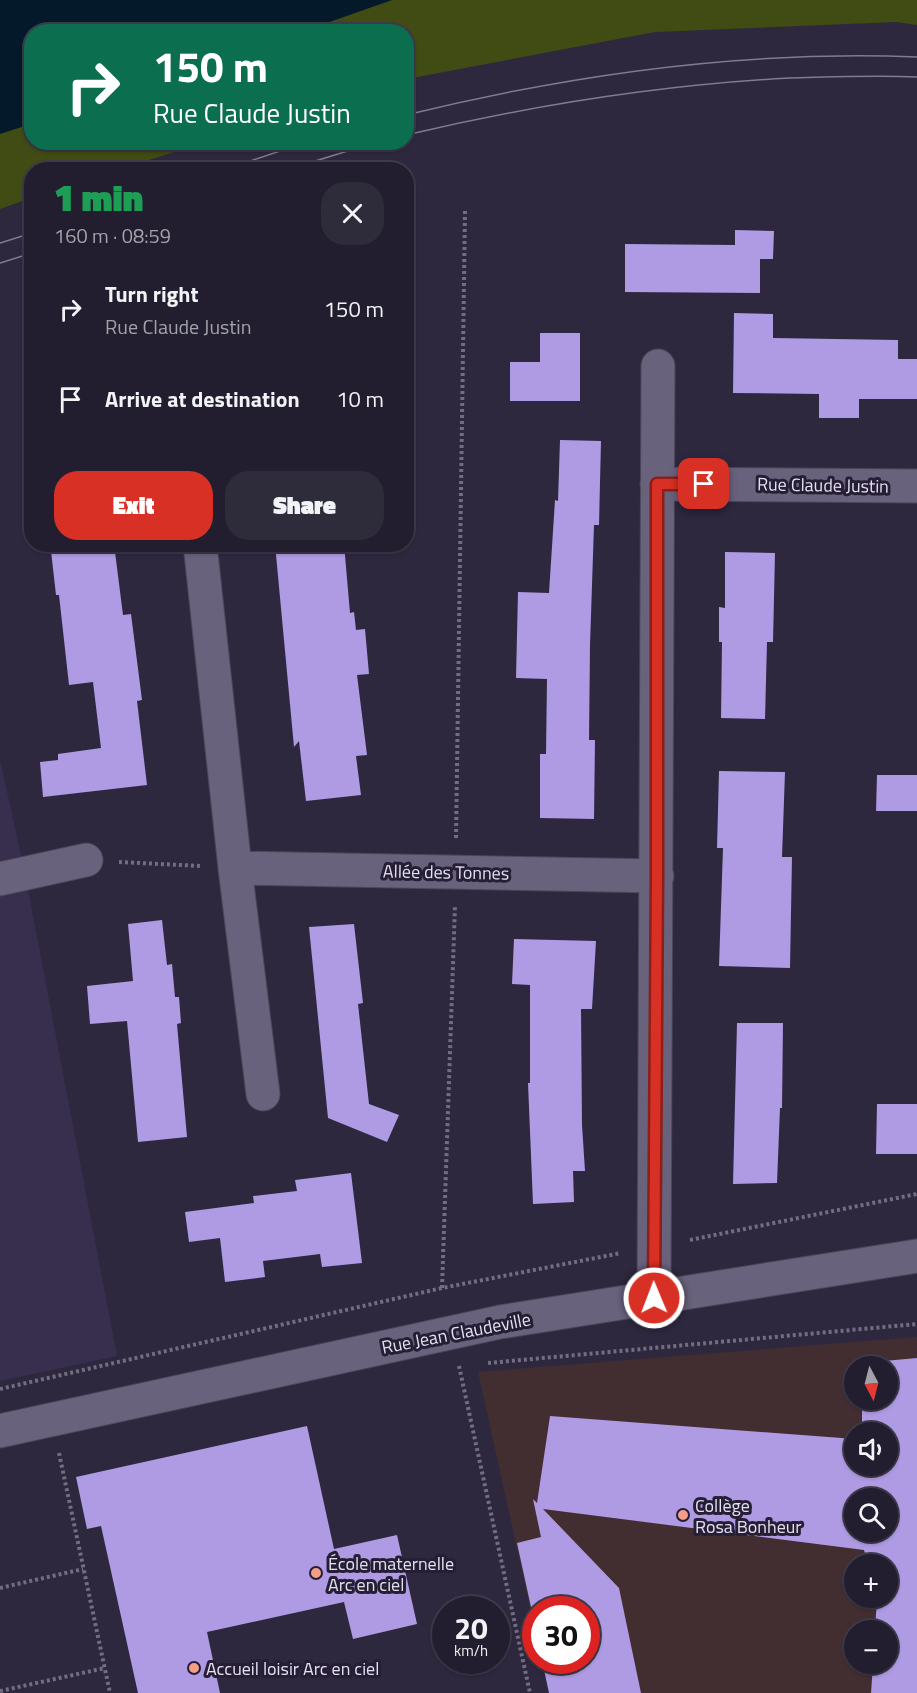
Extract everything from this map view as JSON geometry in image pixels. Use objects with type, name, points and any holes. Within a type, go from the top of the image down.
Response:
[{"type":"street","points":[[654,1298],[657,366]]},
{"type":"street","name":"Rue Claude Justin","points":[[657,484],[917,486]]},
{"type":"street","points":[[201,552],[235,868],[263,1094]]},
{"type":"street","points":[[0,879],[86,860]]},
{"type":"street","name":"Allée des Tonnes","points":[[235,868],[657,876]]},
{"type":"street","name":"Rue Jean Claudeville","points":[[0,1431],[500,1322],[917,1256]]},
{"type":"path","points":[[442,1288],[456,872],[465,211]]},
{"type":"path","points":[[86,860],[235,868]]},
{"type":"path","points":[[0,1389],[442,1288],[917,1194]]},
{"type":"path","points":[[482,1364],[917,1324]]},
{"type":"path","points":[[471,1365],[459,1366],[530,1693]]},
{"type":"path","points":[[52,1420],[110,1693]]},
{"type":"path","points":[[0,1588],[83,1569]]},
{"type":"path","points":[[0,1691],[105,1668]]},
{"type":"shaded area","points":[[0,759],[25,874],[117,1356],[0,1381]]},
{"type":"shaded area","name":"Collège Rosa Bonheur","points":[[917,1337],[917,1693],[549,1693],[545,1674],[600,1674],[600,1596],[527,1596],[478,1372]]},
{"type":"green space","points":[[0,0],[917,0],[917,25],[896,22],[655,32],[414,78],[414,24],[24,24],[24,150],[181,150],[142,162],[24,162],[24,200],[0,209]]},
{"type":"water","points":[[0,0],[392,0],[324,24],[24,24],[24,126],[0,134]]},
{"type":"building","points":[[735,230],[774,231],[773,259],[760,259],[760,293],[625,292],[625,244],[735,245]]},
{"type":"building","points":[[734,313],[773,314],[773,338],[898,340],[898,359],[917,359],[917,399],[859,399],[859,418],[819,418],[819,394],[733,393]]},
{"type":"building","points":[[540,333],[580,333],[580,401],[510,401],[510,362],[540,362]]},
{"type":"building","points":[[560,440],[601,441],[599,525],[594,525],[590,645],[589,740],[595,740],[594,819],[540,818],[540,754],[546,754],[547,679],[516,678],[518,592],[549,593],[555,500],[558,501]]},
{"type":"building","points":[[51,552],[115,552],[123,615],[131,614],[142,700],[137,701],[147,785],[43,797],[40,762],[58,760],[58,754],[101,748],[93,682],[69,685],[59,595],[56,595]]},
{"type":"building","points":[[276,552],[345,552],[350,613],[354,612],[356,630],[365,629],[369,674],[357,675],[367,755],[356,756],[361,795],[306,801],[299,741],[294,747]]},
{"type":"building","points":[[725,552],[775,553],[773,642],[767,642],[765,719],[721,718],[722,642],[719,642],[719,607],[725,608]]},
{"type":"building","points":[[719,771],[785,772],[782,857],[792,857],[790,968],[719,966],[723,848],[717,848]]},
{"type":"building","points":[[877,775],[917,775],[917,811],[876,811]]},
{"type":"building","points":[[162,920],[167,965],[172,964],[175,997],[179,997],[181,1023],[177,1024],[187,1137],[138,1142],[127,1021],[90,1024],[87,986],[133,981],[128,924]]},
{"type":"building","points":[[354,924],[363,1003],[358,1004],[369,1104],[399,1115],[387,1142],[328,1118],[309,927]]},
{"type":"building","points":[[514,939],[596,941],[592,1009],[581,1009],[582,1125],[585,1171],[573,1171],[574,1202],[533,1204],[528,1083],[530,1083],[530,985],[512,984]]},
{"type":"building","points":[[737,1023],[783,1023],[782,1108],[780,1108],[777,1183],[733,1184]]},
{"type":"building","points":[[877,1104],[917,1104],[917,1154],[876,1154]]},
{"type":"building","points":[[351,1173],[362,1263],[322,1267],[320,1254],[263,1261],[265,1277],[225,1282],[220,1238],[189,1242],[185,1212],[254,1203],[253,1196],[297,1191],[295,1180]]},
{"type":"building","points":[[917,1358],[917,1693],[871,1693],[872,1674],[898,1674],[898,1620],[876,1620],[876,1608],[898,1608],[898,1554],[865,1554],[864,1550],[543,1509],[619,1588],[641,1693],[549,1693],[545,1674],[600,1674],[600,1596],[529,1596],[517,1543],[541,1537],[533,1499],[537,1503],[550,1416],[844,1438],[844,1476],[898,1476],[898,1422],[862,1422],[862,1410],[898,1410],[898,1360]]},
{"type":"building","points":[[307,1426],[334,1549],[397,1535],[417,1624],[353,1639],[344,1602],[207,1632],[220,1693],[138,1693],[101,1526],[87,1529],[76,1477]]},
{"type":"tram line","points":[[414,113],[532,88],[660,68],[789,57],[917,57]]},
{"type":"tram line","points":[[414,133],[501,114],[645,91],[789,78],[917,77]]},
{"type":"tram line","points":[[247,162],[283,150]]},
{"type":"tram line","points":[[312,162],[351,150]]},
{"type":"tram line","points":[[0,243],[24,236]]},
{"type":"tram line","points":[[0,263],[24,256]]},
{"type":"place","name":"Collège Rosa Bonheur","points":[[683,1515]]},
{"type":"place","name":"École maternelle Arc en ciel","points":[[316,1573]]},
{"type":"place","name":"Accueil loisir Arc en ciel","points":[[194,1668]]},
{"type":"route","points":[[654,1298],[657,484],[704,484]]}]
